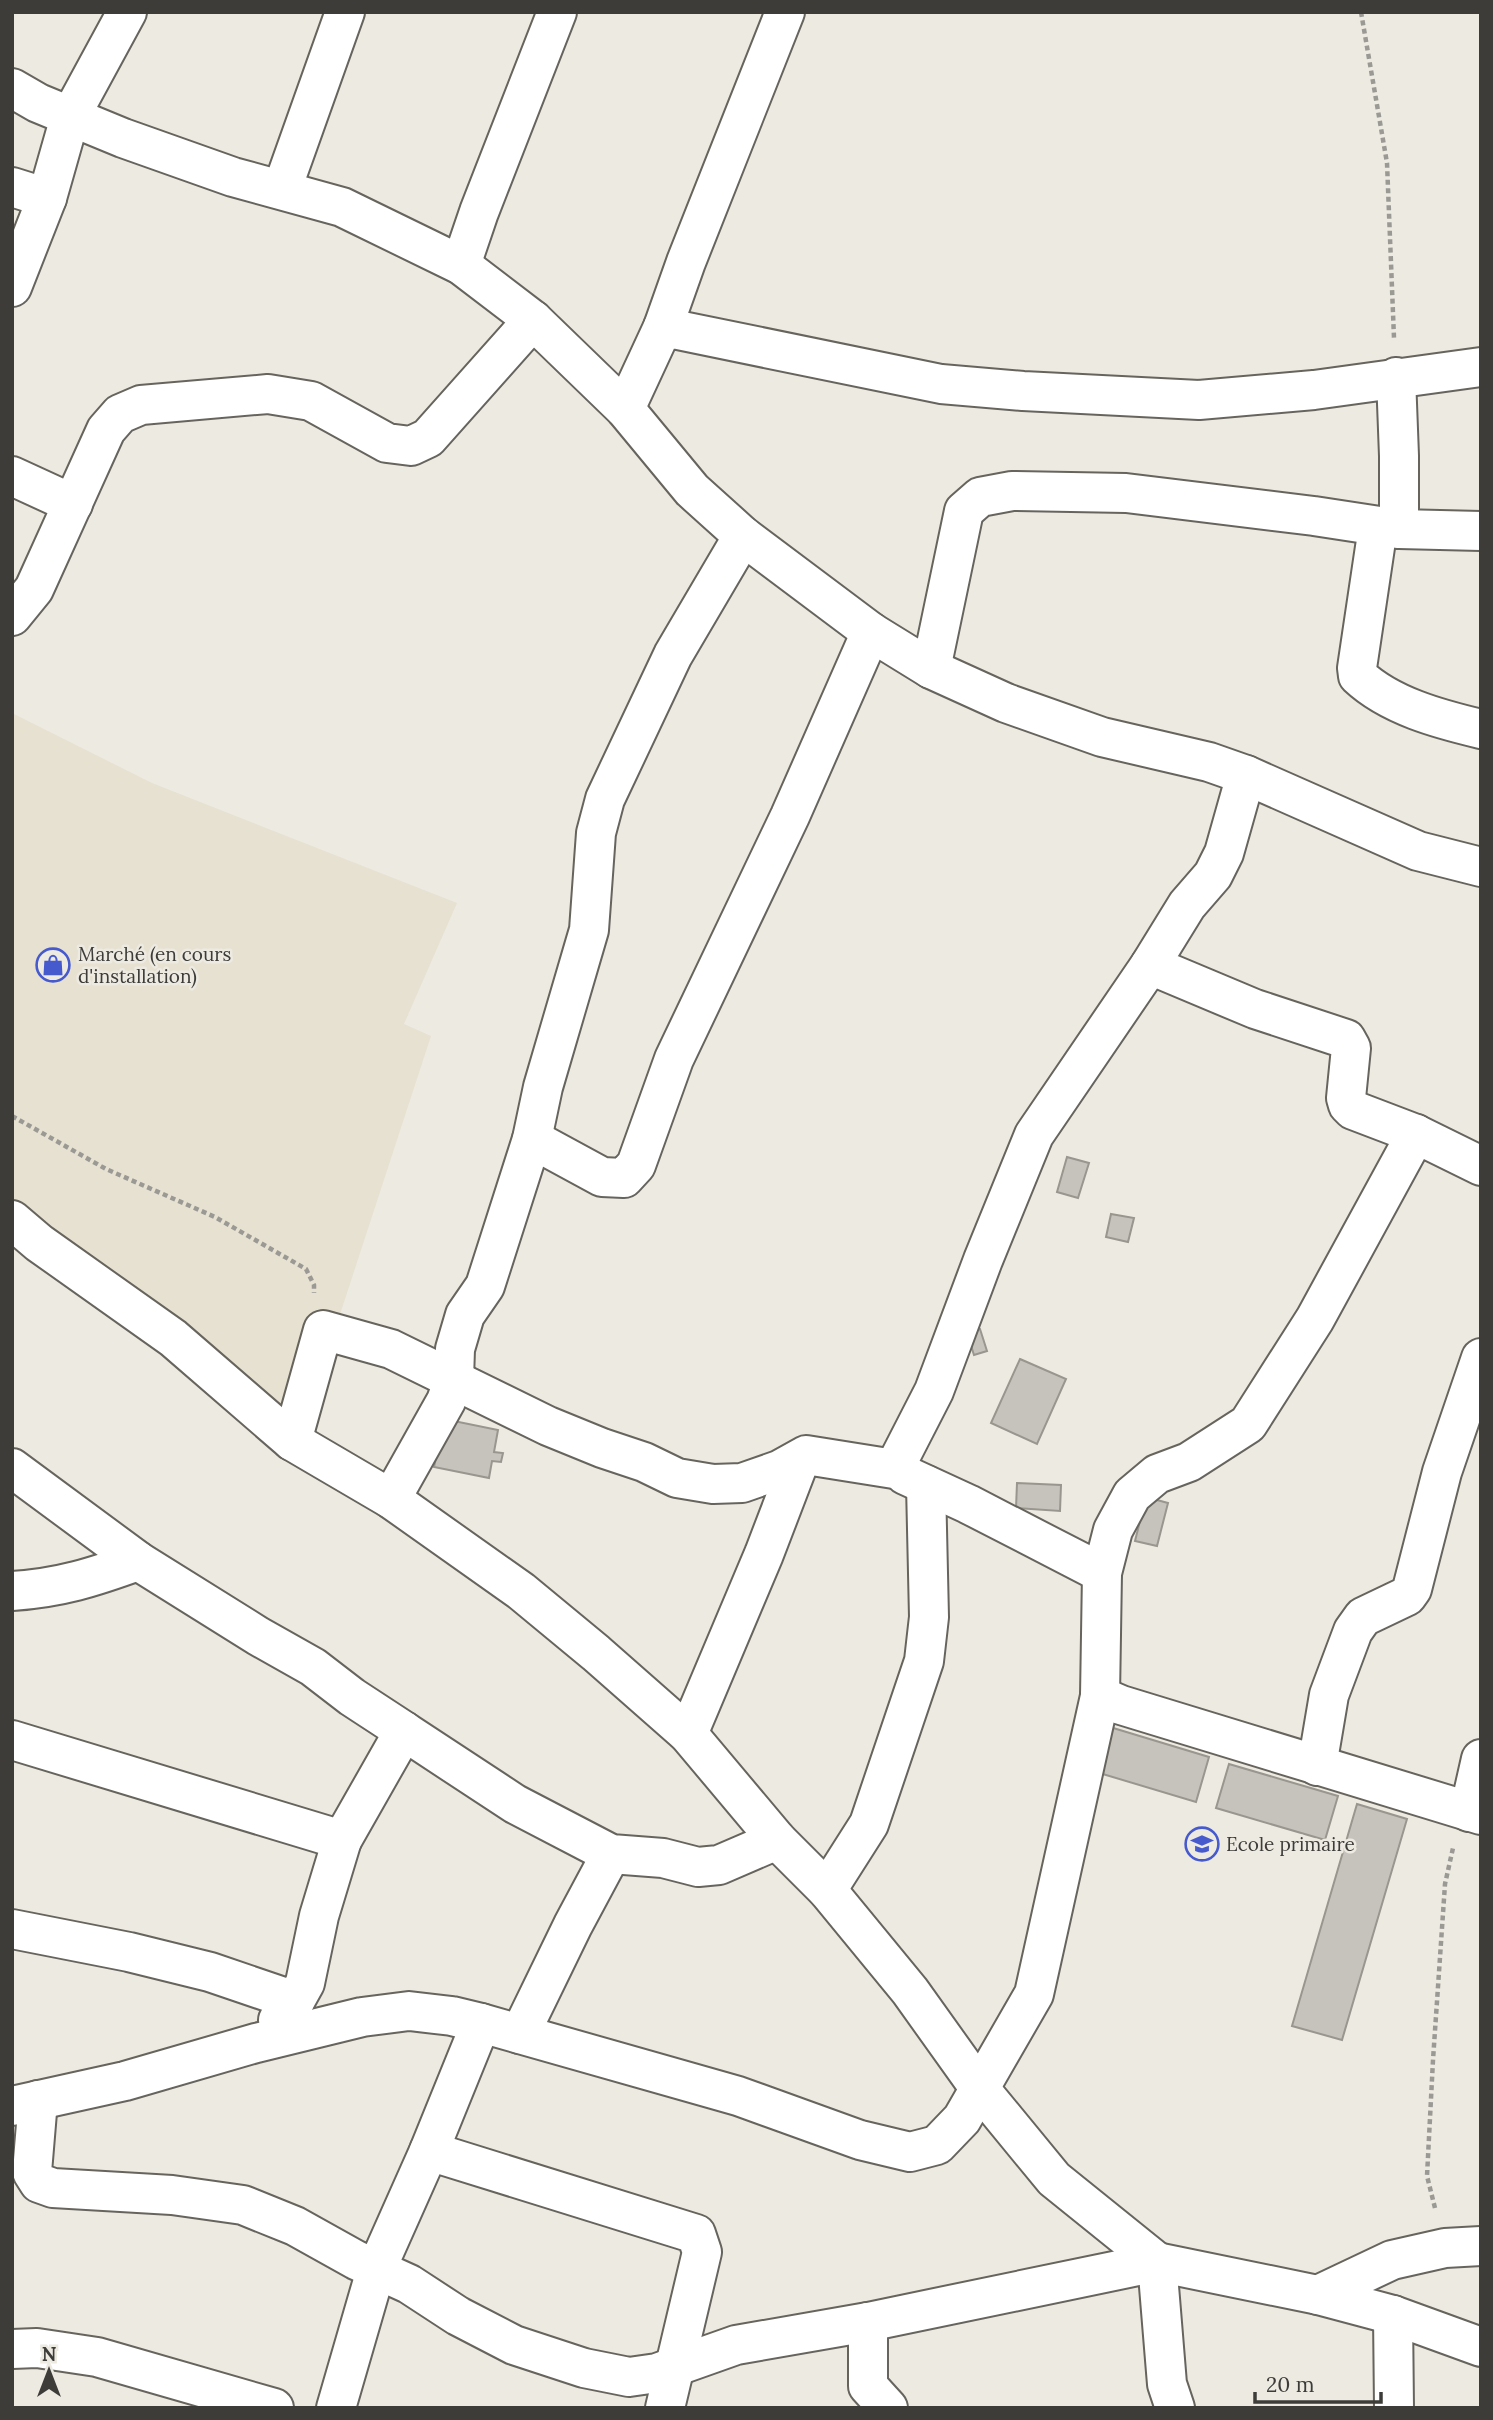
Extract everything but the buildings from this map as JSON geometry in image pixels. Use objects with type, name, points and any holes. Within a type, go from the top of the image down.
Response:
[{"type":"street","points":[[12,287],[30,192],[127,12]]},
{"type":"street","points":[[282,189],[345,12]]},
{"type":"street","points":[[461,265],[557,12]]},
{"type":"street","points":[[625,409],[663,327],[785,12]]},
{"type":"street","points":[[12,88],[70,117],[123,138],[233,177],[342,207],[461,265],[533,320],[625,409],[692,490],[743,536],[871,632],[931,669],[1006,703],[1102,737],[1209,762],[1246,775],[1418,851],[1481,867]]},
{"type":"street","points":[[12,616],[34,589],[106,430],[120,414],[141,405],[268,394],[311,401],[387,443],[411,446],[428,438],[533,320]]},
{"type":"street","points":[[663,327],[941,384],[1199,400],[1314,390],[1481,367]]},
{"type":"street","points":[[1396,377],[1399,456],[1388,528],[1357,667],[1358,676],[1366,684],[1409,707],[1481,729]]},
{"type":"street","points":[[12,476],[73,504]]},
{"type":"street","points":[[931,669],[964,511],[980,497],[1012,491],[1126,493],[1388,528],[1481,531]]},
{"type":"street","points":[[391,1499],[446,1401],[454,1380],[455,1349],[466,1315],[485,1286],[532,1139],[543,1087],[589,930],[596,834],[605,799],[673,655],[743,536]]},
{"type":"street","points":[[532,1139],[602,1177],[624,1178],[636,1165],[674,1059],[790,816],[871,632]]},
{"type":"street","points":[[827,1890],[869,1824],[902,1733],[924,1661],[929,1617],[910,1477],[934,1391],[983,1259],[1034,1135],[1150,965],[1187,905],[1213,875],[1224,853],[1246,775]]},
{"type":"street","points":[[1150,965],[1255,1009],[1346,1039],[1351,1048],[1346,1098],[1353,1110],[1416,1134],[1481,1166]]},
{"type":"street","points":[[1416,1134],[1315,1319],[1248,1424],[1189,1462],[1157,1474],[1132,1494],[1113,1530],[1102,1573],[1100,1696],[1034,1994],[962,2119],[937,2145],[910,2152],[860,2140],[738,2096],[481,2023],[452,2016],[409,2011],[362,2017],[256,2043],[125,2081],[25,2103],[32,2172],[39,2183],[53,2188],[172,2195],[243,2205],[295,2226],[376,2270],[409,2284],[458,2316],[514,2345],[584,2368],[629,2377],[657,2373],[736,2345],[868,2322],[1157,2262],[1318,2295],[1393,2315],[1481,2347]]},
{"type":"street","points":[[12,1220],[39,1243],[173,1338],[292,1441],[391,1499],[521,1591],[688,1734],[777,1840],[827,1890],[910,1991],[980,2089],[1054,2179],[1157,2262],[1167,2384],[1175,2408]]},
{"type":"street","points":[[292,1441],[323,1330],[391,1349],[548,1426],[644,1462],[677,1478],[713,1484],[743,1483],[800,1460]]},
{"type":"street","points":[[1317,1766],[1329,1695],[1353,1631],[1363,1617],[1407,1596],[1412,1589],[1442,1472],[1480,1367]]},
{"type":"street","points":[[688,1734],[764,1555],[800,1460],[806,1455],[910,1477],[1102,1573]]},
{"type":"street","points":[[12,1468],[138,1561],[313,1667],[352,1698],[515,1804],[611,1854],[663,1858],[698,1867],[719,1866],[777,1840]]},
{"type":"street","points":[[12,1591],[80,1582],[138,1561]]},
{"type":"street","points":[[1100,1696],[1121,1705],[1475,1814],[1481,1759]]},
{"type":"street","points":[[256,2043],[295,2001],[305,1983],[319,1916],[342,1840],[404,1731]]},
{"type":"street","points":[[12,1740],[342,1840]]},
{"type":"street","points":[[520,2034],[611,1854]]},
{"type":"street","points":[[12,1929],[129,1952],[210,1972],[295,2001]]},
{"type":"street","points":[[336,2408],[376,2270],[429,2151],[481,2023]]},
{"type":"street","points":[[429,2151],[696,2234],[702,2252],[665,2408]]},
{"type":"street","points":[[1318,2295],[1392,2260],[1463,2247]]},
{"type":"street","points":[[1393,2315],[1394,2408]]},
{"type":"street","points":[[868,2322],[868,2386],[888,2408]]},
{"type":"street","points":[[12,2349],[37,2348],[97,2357],[274,2408]]},
{"type":"path","points":[[1361,12],[1387,163],[1396,377]]},
{"type":"path","points":[[12,1116],[106,1169],[215,1217],[306,1269],[314,1285],[314,1314],[323,1330]]},
{"type":"path","points":[[1463,2247],[1427,2176],[1445,1884],[1456,1833],[1475,1814]]},
{"type":"shaded area","points":[[12,713],[152,783],[457,903],[404,1024],[431,1036],[296,1449],[12,1232]]},
{"type":"place","name":"Marché (en cours d'installation)","points":[[53,965]]},
{"type":"place","name":"Ecole primaire","points":[[1202,1844]]}]
